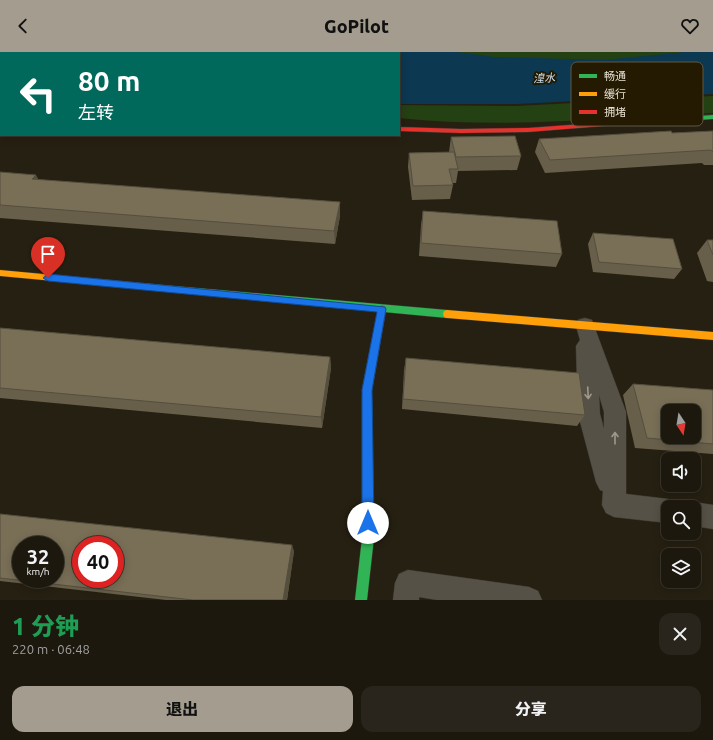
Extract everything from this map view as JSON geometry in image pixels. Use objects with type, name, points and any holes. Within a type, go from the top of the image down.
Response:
[{"type":"main road","points":[[703,118],[713,117]]},
{"type":"main road","points":[[400,129],[461,131],[528,130],[585,126]]},
{"type":"main road","points":[[0,273],[382,309],[713,336]]},
{"type":"main road","points":[[361,600],[368,538],[367,390],[382,309]]},
{"type":"street","points":[[585,326],[589,414],[614,505],[661,510]]},
{"type":"street","points":[[701,515],[713,517]]},
{"type":"street","points":[[406,600],[408,583],[529,600]]},
{"type":"green space","points":[[434,52],[713,53],[626,62],[496,60]]},
{"type":"green space","points":[[713,96],[713,113],[703,114],[703,97]]},
{"type":"green space","points":[[571,103],[571,121],[477,123],[400,118],[400,105],[516,106]]},
{"type":"water","name":"湟水","points":[[400,52],[457,52],[495,57],[604,60],[685,52],[713,52],[713,94],[703,95],[703,62],[571,62],[571,101],[517,104],[400,104]]},
{"type":"building","points":[[671,131],[672,133],[713,131],[713,152],[711,150],[550,160],[539,139]]},
{"type":"building","points":[[515,136],[521,156],[456,157],[451,137]]},
{"type":"building","points":[[454,152],[458,169],[449,169],[453,185],[413,186],[409,153]]},
{"type":"building","points":[[0,172],[36,175],[32,179],[340,202],[334,231],[0,205]]},
{"type":"building","points":[[423,211],[557,221],[562,254],[421,243]]},
{"type":"building","points":[[593,233],[673,239],[682,269],[599,262]]},
{"type":"building","points":[[707,240],[713,240],[713,255]]},
{"type":"building","points":[[0,328],[330,357],[321,417],[0,388]]},
{"type":"building","points":[[406,358],[579,373],[585,415],[403,399]]},
{"type":"building","points":[[633,384],[713,390],[713,444],[701,443],[701,404],[661,404],[661,439],[647,438]]},
{"type":"building","points":[[0,514],[292,545],[283,600],[193,600],[88,588],[124,588],[124,536],[72,536],[72,586],[64,585],[64,536],[12,536],[12,579],[0,578]]},
{"type":"traffic: fast","points":[[703,118],[713,117]]},
{"type":"traffic: fast","points":[[151,287],[447,314]]},
{"type":"traffic: fast","points":[[361,600],[368,538],[367,397]]},
{"type":"traffic: slow","points":[[0,273],[151,287]]},
{"type":"traffic: slow","points":[[447,314],[713,336]]},
{"type":"traffic: jam","points":[[400,129],[461,131],[528,130],[584,126]]},
{"type":"traffic: jam","points":[[367,397],[382,309]]},
{"type":"route","points":[[48,278],[382,309],[367,390],[368,523]]}]
